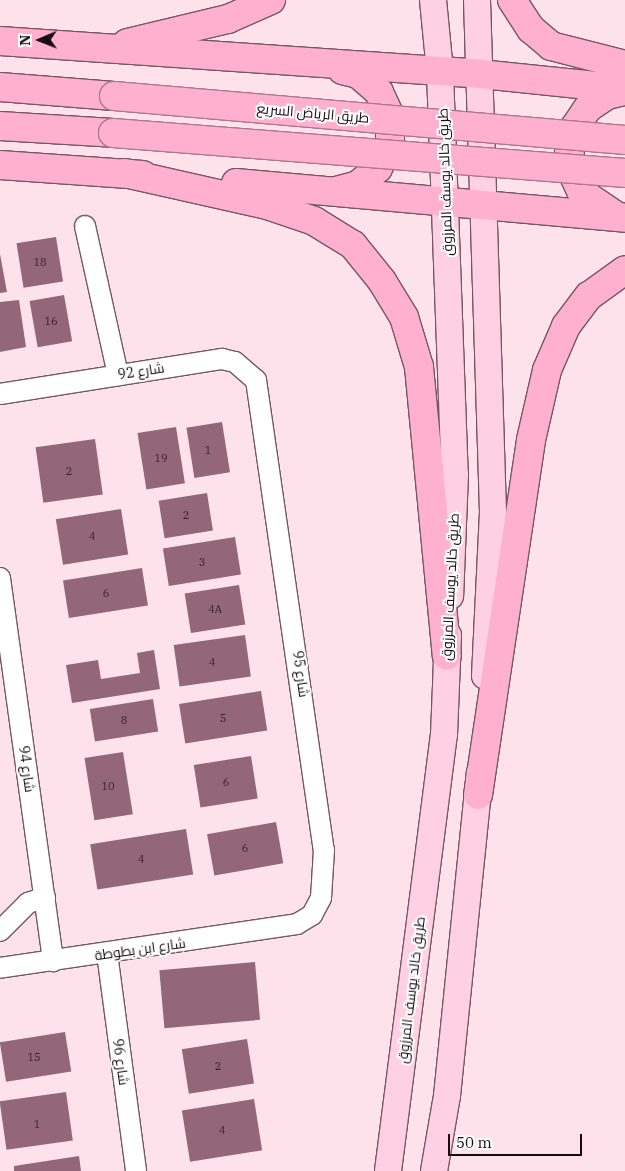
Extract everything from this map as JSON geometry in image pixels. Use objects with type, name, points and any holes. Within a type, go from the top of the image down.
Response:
[{"type":"highway","points":[[98,50],[228,19],[271,0]]},
{"type":"highway","points":[[512,0],[531,29],[552,46],[625,65]]},
{"type":"highway","points":[[0,41],[332,67],[481,74],[625,90]]},
{"type":"highway","points":[[332,67],[358,74],[379,92],[390,116],[390,134],[378,168],[358,185],[332,192]]},
{"type":"highway","name":"طريق الرياض السريع","points":[[0,87],[625,140]]},
{"type":"highway","points":[[622,218],[599,209],[582,193],[572,172],[569,150],[575,127],[588,108],[607,95],[625,90]]},
{"type":"highway","points":[[0,126],[625,173]]},
{"type":"highway","points":[[0,165],[125,173],[446,204],[622,218]]},
{"type":"highway","points":[[125,173],[267,205],[314,221],[354,245],[382,281],[404,317],[419,366],[447,656]]},
{"type":"highway","points":[[478,795],[531,440],[547,370],[566,326],[589,296],[625,270]]},
{"type":"main road","name":"طريق خالد يوسف المرزوق","points":[[388,1171],[444,735],[455,474],[440,72],[433,0]]},
{"type":"main road","points":[[443,1171],[447,1096],[478,795],[493,512],[478,0]]},
{"type":"main road","points":[[434,1171],[447,1096]]},
{"type":"street","points":[[85,226],[118,375]]},
{"type":"street","name":"شارع 92","points":[[0,394],[222,359],[245,369],[256,380],[261,398]]},
{"type":"street","name":"شارع 95","points":[[261,398],[324,850],[321,898],[312,915],[281,929]]},
{"type":"street","name":"شارع 94","points":[[0,578],[53,961]]},
{"type":"street","points":[[0,931],[28,903],[44,897]]},
{"type":"street","name":"شارع ابن بطوطة","points":[[0,968],[281,929]]},
{"type":"street","name":"شارع 96","points":[[107,954],[136,1171]]},
{"type":"building","points":[[56,237],[63,281],[24,288],[16,243]]},
{"type":"building","points":[[0,254],[7,292],[0,293]]},
{"type":"building","points":[[64,295],[72,341],[38,347],[30,301]]},
{"type":"building","points":[[19,300],[26,347],[0,352],[0,302]]},
{"type":"building","points":[[222,422],[230,472],[194,478],[186,428]]},
{"type":"building","points":[[176,427],[185,483],[146,489],[137,433]]},
{"type":"building","points":[[95,439],[103,494],[43,503],[36,447]]},
{"type":"building","points":[[207,493],[213,531],[165,538],[159,501]]},
{"type":"building","points":[[121,509],[128,554],[63,565],[56,519]]},
{"type":"building","points":[[235,537],[241,575],[169,586],[163,548]]},
{"type":"building","points":[[142,568],[148,606],[69,618],[63,581]]},
{"type":"building","points":[[239,585],[245,625],[191,633],[185,594]]},
{"type":"building","points":[[245,635],[251,677],[180,687],[174,645]]},
{"type":"building","points":[[154,650],[160,689],[72,703],[66,665],[98,660],[101,679],[140,673],[137,653]]},
{"type":"building","points":[[261,691],[267,731],[185,743],[179,704]]},
{"type":"building","points":[[153,699],[158,732],[95,742],[90,709]]},
{"type":"building","points":[[123,752],[133,814],[94,820],[84,758]]},
{"type":"building","points":[[251,756],[258,798],[200,808],[194,765]]},
{"type":"building","points":[[276,822],[283,863],[214,876],[207,834]]},
{"type":"building","points":[[186,829],[193,874],[97,890],[90,844]]},
{"type":"building","points":[[255,962],[260,1020],[164,1028],[159,970]]},
{"type":"building","points":[[65,1032],[71,1072],[6,1082],[0,1042]]},
{"type":"building","points":[[247,1039],[254,1083],[189,1094],[182,1049]]},
{"type":"building","points":[[66,1092],[73,1141],[6,1150],[0,1101]]},
{"type":"building","points":[[254,1099],[262,1150],[190,1162],[182,1110]]},
{"type":"building","points":[[79,1156],[81,1171],[14,1171],[14,1166]]}]
